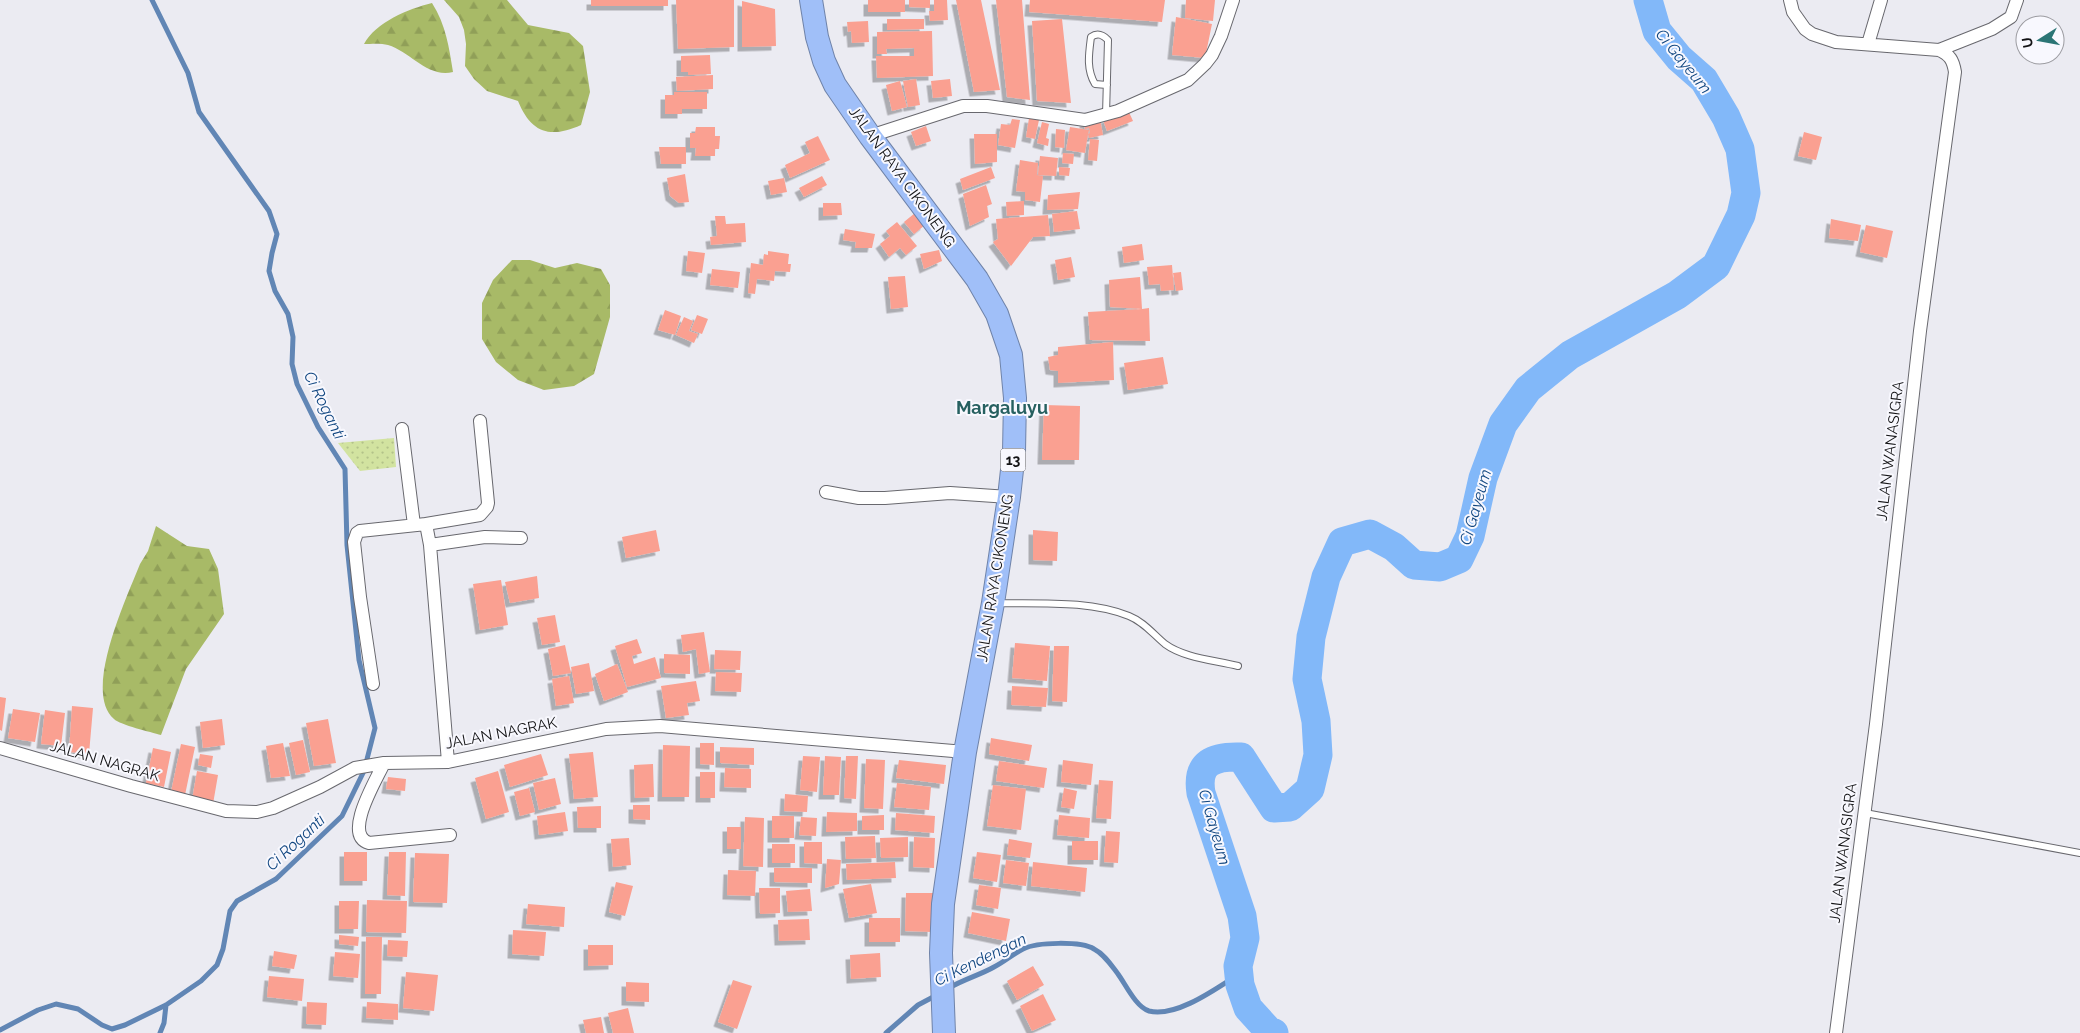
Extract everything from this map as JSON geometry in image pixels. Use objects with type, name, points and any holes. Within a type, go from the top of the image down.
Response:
[{"type":"highway","name":"JALAN RAYA CIKONENG","points":[[811,0],[817,37],[824,61],[835,85],[870,136],[977,279],[997,314],[1011,355],[1015,398],[1014,452],[1009,497],[993,603],[965,752],[943,904],[941,972],[944,1033]]},
{"type":"street","points":[[870,136],[968,106],[987,106],[1085,120],[1106,114],[1188,80],[1212,55],[1233,0]]},
{"type":"street","points":[[1790,0],[1793,12],[1805,29],[1812,34],[1836,42],[1939,50],[1992,30],[2011,17],[2017,0]]},
{"type":"street","points":[[1868,44],[1881,0]]},
{"type":"street","name":"JALAN WANASIGRA","points":[[1836,1033],[1865,813],[1922,321],[1955,72],[1953,61],[1948,54],[1939,50]]},
{"type":"street","points":[[373,684],[360,597],[355,537],[360,532],[480,515],[488,503],[480,421]]},
{"type":"street","points":[[402,429],[420,524],[430,545],[448,762]]},
{"type":"street","points":[[826,492],[859,498],[950,493],[1009,497]]},
{"type":"street","points":[[480,515],[485,537]]},
{"type":"street","points":[[430,545],[485,537],[521,538]]},
{"type":"street","name":"JALAN NAGRAK","points":[[0,748],[131,786],[226,811],[240,812],[257,812],[273,808],[320,787],[352,769],[384,763],[448,762],[606,729],[660,726],[965,752]]},
{"type":"street","points":[[384,763],[363,807],[358,823],[362,839],[370,843],[450,835]]},
{"type":"lane","points":[[1106,114],[1107,85],[1108,40],[1101,34],[1095,34],[1091,37],[1090,73],[1094,84],[1107,85]]},
{"type":"lane","points":[[993,603],[1062,605],[1105,609],[1130,616],[1146,626],[1166,644],[1183,653],[1238,666]]},
{"type":"lane","points":[[1865,813],[2080,853]]},
{"type":"green space","points":[[444,0],[507,0],[528,25],[569,33],[583,46],[590,92],[581,125],[560,132],[543,130],[529,120],[518,101],[487,91],[474,79],[465,66],[466,44],[464,30],[459,17]]},
{"type":"green space","points":[[432,3],[444,28],[453,72],[444,73],[427,68],[388,45],[364,44],[369,36],[384,23],[403,13]]},
{"type":"green space","points":[[512,260],[530,260],[555,268],[577,263],[601,269],[610,285],[610,317],[594,374],[574,386],[544,390],[518,380],[496,362],[482,339],[482,303],[493,280]]},
{"type":"green space","points":[[394,438],[396,467],[360,471],[338,443]]},
{"type":"green space","points":[[156,526],[187,546],[209,549],[218,569],[224,614],[186,669],[161,735],[129,726],[114,719],[105,706],[103,688],[110,644],[126,598],[140,564],[148,551]]},
{"type":"building","points":[[591,0],[668,0],[668,6],[591,6]]},
{"type":"building","points":[[676,0],[734,0],[734,47],[678,49]]},
{"type":"building","points":[[868,0],[905,0],[905,12],[868,12]]},
{"type":"building","points":[[909,0],[930,0],[930,8],[909,7]]},
{"type":"building","points":[[934,0],[947,0],[948,20],[930,21],[929,11],[934,11]]},
{"type":"building","points":[[956,0],[981,0],[1000,90],[974,92]]},
{"type":"building","points":[[996,0],[1022,0],[1030,100],[1007,97]]},
{"type":"building","points":[[1030,0],[1165,0],[1162,22],[1029,12]]},
{"type":"building","points":[[1186,0],[1215,0],[1213,21],[1185,18]]},
{"type":"building","points":[[742,1],[775,9],[776,46],[742,47]]},
{"type":"building","points":[[1176,17],[1212,24],[1205,58],[1172,55]]},
{"type":"building","points":[[887,19],[924,19],[924,29],[887,30]]},
{"type":"building","points":[[1062,19],[1071,103],[1037,101],[1032,21]]},
{"type":"building","points":[[868,21],[869,42],[852,43],[851,31],[848,32],[847,22]]},
{"type":"building","points":[[932,31],[933,76],[877,78],[876,56],[914,56],[914,48],[886,49],[887,54],[877,54],[877,32]]},
{"type":"building","points":[[710,55],[711,74],[688,75],[688,72],[681,72],[681,56]]},
{"type":"building","points":[[713,75],[713,89],[677,91],[676,77]]},
{"type":"building","points":[[916,79],[920,105],[908,107],[903,81]]},
{"type":"building","points":[[950,79],[952,96],[933,98],[931,81]]},
{"type":"building","points":[[900,81],[907,107],[892,111],[886,85]]},
{"type":"building","points":[[674,92],[707,92],[707,109],[682,109],[682,114],[665,114],[665,95],[674,95]]},
{"type":"building","points":[[1128,110],[1133,121],[1107,131],[1103,120]]},
{"type":"building","points":[[1029,118],[1039,120],[1035,139],[1026,137]]},
{"type":"building","points":[[1012,119],[1020,120],[1015,148],[998,145],[1001,124],[1010,125]]},
{"type":"building","points":[[1100,119],[1103,135],[1089,138],[1088,134],[1090,133],[1089,128],[1085,129],[1084,122]]},
{"type":"building","points":[[1042,122],[1049,124],[1046,138],[1049,139],[1048,146],[1037,143]]},
{"type":"building","points":[[926,126],[931,141],[916,146],[911,132]]},
{"type":"building","points":[[696,127],[715,127],[715,136],[720,136],[719,149],[715,149],[715,156],[695,156],[696,148],[690,148],[690,133],[695,133]]},
{"type":"building","points":[[1070,127],[1089,130],[1085,153],[1066,150]]},
{"type":"building","points":[[1056,129],[1065,130],[1064,148],[1055,147]]},
{"type":"building","points":[[1804,132],[1822,137],[1816,160],[1798,156]]},
{"type":"building","points":[[974,134],[997,134],[997,162],[975,164]]},
{"type":"building","points":[[818,136],[830,160],[790,178],[785,165],[810,153],[805,142]]},
{"type":"building","points":[[1090,139],[1099,140],[1097,161],[1088,160]]},
{"type":"building","points":[[659,147],[686,147],[686,164],[661,164]]},
{"type":"building","points":[[1063,153],[1074,154],[1073,164],[1062,163]]},
{"type":"building","points":[[1040,156],[1058,158],[1056,176],[1038,175]]},
{"type":"building","points":[[1020,160],[1038,163],[1037,175],[1043,176],[1040,202],[1025,200],[1025,192],[1016,191]]},
{"type":"building","points":[[991,167],[995,178],[963,190],[960,179]]},
{"type":"building","points":[[1059,167],[1070,168],[1069,176],[1059,175]]},
{"type":"building","points":[[685,174],[689,202],[679,203],[670,196],[667,178]]},
{"type":"building","points":[[822,176],[827,185],[804,197],[799,188]]},
{"type":"building","points":[[784,178],[787,192],[771,195],[768,181]]},
{"type":"building","points":[[986,185],[992,204],[987,206],[989,217],[970,226],[963,194]]},
{"type":"building","points":[[1080,192],[1078,209],[1047,210],[1048,195]]},
{"type":"building","points":[[1024,201],[1024,215],[1007,216],[1006,202]]},
{"type":"building","points":[[823,203],[841,203],[842,215],[823,216]]},
{"type":"building","points":[[1077,211],[1080,229],[1054,232],[1052,214]]},
{"type":"building","points":[[915,213],[925,225],[914,234],[904,222]]},
{"type":"building","points":[[1048,215],[1050,236],[1033,237],[1011,266],[993,242],[998,239],[996,219]]},
{"type":"building","points":[[715,216],[725,216],[726,224],[745,223],[746,242],[711,245],[710,237],[717,236]]},
{"type":"building","points":[[1831,219],[1861,225],[1858,241],[1829,238]]},
{"type":"building","points":[[897,222],[917,246],[906,255],[900,248],[889,257],[880,244],[890,236],[886,231]]},
{"type":"building","points":[[1866,225],[1893,231],[1887,258],[1860,252]]},
{"type":"building","points":[[845,229],[875,234],[872,248],[855,248],[856,242],[843,240]]},
{"type":"building","points":[[1142,244],[1144,260],[1124,263],[1122,247]]},
{"type":"building","points":[[939,250],[942,261],[924,269],[920,254]]},
{"type":"building","points":[[688,251],[705,253],[702,273],[686,271]]},
{"type":"building","points":[[768,251],[789,254],[788,264],[791,264],[790,272],[775,271],[774,281],[757,279],[755,294],[748,293],[751,263],[763,265],[764,254],[768,255]]},
{"type":"building","points":[[1071,257],[1075,277],[1058,280],[1055,260]]},
{"type":"building","points":[[1172,265],[1174,290],[1161,291],[1160,284],[1149,285],[1147,267]]},
{"type":"building","points":[[712,269],[740,272],[738,288],[710,285]]},
{"type":"building","points":[[1181,272],[1183,290],[1176,291],[1173,273]]},
{"type":"building","points":[[905,276],[908,307],[891,309],[888,277]]},
{"type":"building","points":[[1140,277],[1142,309],[1110,307],[1109,280]]},
{"type":"building","points":[[1149,308],[1150,341],[1090,340],[1088,312]]},
{"type":"building","points":[[665,310],[681,316],[675,335],[658,330]]},
{"type":"building","points":[[697,315],[708,319],[702,334],[691,330]]},
{"type":"building","points":[[684,317],[693,321],[689,331],[698,334],[694,343],[676,335]]},
{"type":"building","points":[[1113,342],[1114,380],[1058,383],[1058,371],[1050,370],[1048,357],[1058,355],[1058,347]]},
{"type":"building","points":[[1163,357],[1168,384],[1128,390],[1124,363]]},
{"type":"building","points":[[1044,405],[1080,406],[1079,460],[1042,460]]},
{"type":"building","points":[[656,530],[660,551],[626,558],[622,537]]},
{"type":"building","points":[[1033,530],[1058,532],[1057,561],[1033,560]]},
{"type":"building","points":[[537,576],[539,598],[510,603],[505,582]]},
{"type":"building","points":[[501,580],[508,625],[480,630],[473,584]]},
{"type":"building","points":[[555,615],[560,642],[542,645],[537,618]]},
{"type":"building","points":[[704,632],[710,672],[699,674],[696,649],[683,652],[681,635]]},
{"type":"building","points":[[637,639],[642,653],[632,656],[634,664],[655,657],[661,678],[627,687],[615,646]]},
{"type":"building","points":[[1015,643],[1050,646],[1047,681],[1012,678]]},
{"type":"building","points":[[565,645],[571,673],[553,676],[548,649]]},
{"type":"building","points":[[1054,646],[1069,646],[1067,702],[1052,701]]},
{"type":"building","points":[[715,650],[741,651],[740,670],[714,669]]},
{"type":"building","points":[[664,654],[690,655],[690,674],[664,673]]},
{"type":"building","points":[[589,663],[594,691],[576,694],[571,667]]},
{"type":"building","points":[[617,664],[628,692],[604,701],[595,674]]},
{"type":"building","points":[[716,672],[742,673],[741,692],[715,691]]},
{"type":"building","points":[[569,676],[574,703],[556,706],[552,679]]},
{"type":"building","points":[[696,681],[700,701],[687,703],[689,715],[666,718],[661,686]]},
{"type":"building","points":[[1012,686],[1048,688],[1046,707],[1011,705]]},
{"type":"building","points":[[0,697],[6,698],[2,731],[0,730]]},
{"type":"building","points":[[72,706],[93,708],[89,754],[69,752]]},
{"type":"building","points":[[13,709],[40,713],[35,742],[8,738]]},
{"type":"building","points":[[45,710],[65,713],[61,746],[41,744]]},
{"type":"building","points":[[222,719],[225,745],[203,748],[200,722]]},
{"type":"building","points":[[328,719],[336,763],[314,766],[306,723]]},
{"type":"building","points":[[991,738],[1032,745],[1029,761],[989,754]]},
{"type":"building","points":[[303,740],[310,772],[296,775],[289,743]]},
{"type":"building","points":[[283,743],[290,776],[271,778],[266,746]]},
{"type":"building","points":[[700,743],[714,743],[714,765],[700,764]]},
{"type":"building","points":[[181,744],[195,747],[185,795],[171,792]]},
{"type":"building","points":[[663,745],[690,746],[689,797],[662,797]]},
{"type":"building","points":[[720,747],[754,748],[754,765],[720,763]]},
{"type":"building","points":[[153,748],[171,752],[164,787],[146,783]]},
{"type":"building","points":[[593,752],[598,797],[574,799],[569,754]]},
{"type":"building","points":[[200,754],[213,756],[211,768],[198,765]]},
{"type":"building","points":[[541,754],[548,775],[510,787],[504,765]]},
{"type":"building","points":[[803,756],[820,757],[817,792],[800,790]]},
{"type":"building","points":[[825,756],[841,757],[839,795],[823,795]]},
{"type":"building","points":[[846,756],[858,756],[856,799],[844,798]]},
{"type":"building","points":[[866,759],[885,760],[883,809],[864,808]]},
{"type":"building","points":[[899,760],[946,765],[944,784],[896,778]]},
{"type":"building","points":[[1063,760],[1093,764],[1091,785],[1061,782]]},
{"type":"building","points":[[999,761],[1047,768],[1044,788],[996,781]]},
{"type":"building","points":[[653,764],[654,797],[635,798],[634,765]]},
{"type":"building","points":[[725,768],[751,769],[751,788],[724,787]]},
{"type":"building","points":[[197,771],[218,775],[213,804],[192,800]]},
{"type":"building","points":[[498,771],[509,812],[486,819],[475,778]]},
{"type":"building","points":[[700,772],[715,772],[715,798],[700,798]]},
{"type":"building","points":[[388,777],[406,779],[405,791],[386,789]]},
{"type":"building","points":[[555,778],[561,804],[539,810],[533,783]]},
{"type":"building","points":[[1099,780],[1113,781],[1111,819],[1096,818]]},
{"type":"building","points":[[897,783],[931,787],[929,810],[894,807]]},
{"type":"building","points":[[993,785],[1026,789],[1021,830],[987,826]]},
{"type":"building","points":[[529,788],[535,812],[520,816],[514,792]]},
{"type":"building","points":[[1064,788],[1077,791],[1074,809],[1061,807]]},
{"type":"building","points":[[785,794],[808,796],[807,812],[784,811]]},
{"type":"building","points":[[633,805],[650,805],[650,820],[633,819]]},
{"type":"building","points":[[601,806],[601,828],[578,828],[577,807]]},
{"type":"building","points":[[565,812],[568,831],[539,835],[537,816]]},
{"type":"building","points":[[827,812],[857,813],[857,831],[826,832]]},
{"type":"building","points":[[896,813],[935,816],[934,833],[895,830]]},
{"type":"building","points":[[884,815],[884,830],[862,830],[862,816]]},
{"type":"building","points":[[1059,815],[1090,818],[1089,838],[1057,835]]},
{"type":"building","points":[[772,816],[794,816],[794,838],[772,838]]},
{"type":"building","points":[[745,817],[764,818],[763,867],[743,866]]},
{"type":"building","points":[[801,817],[817,818],[816,836],[799,835]]},
{"type":"building","points":[[727,827],[741,827],[741,849],[727,849]]},
{"type":"building","points":[[1106,831],[1120,832],[1118,863],[1104,862]]},
{"type":"building","points":[[875,836],[876,858],[846,859],[845,837]]},
{"type":"building","points":[[908,837],[908,857],[881,858],[880,838]]},
{"type":"building","points":[[914,837],[935,838],[934,868],[913,867]]},
{"type":"building","points":[[629,838],[631,865],[613,867],[611,839]]},
{"type":"building","points":[[1009,839],[1032,843],[1030,858],[1007,855]]},
{"type":"building","points":[[1072,841],[1098,841],[1098,860],[1072,860]]},
{"type":"building","points":[[804,842],[822,842],[822,864],[804,863]]},
{"type":"building","points":[[772,844],[795,844],[795,863],[772,863]]},
{"type":"building","points":[[344,852],[367,852],[367,881],[344,881]]},
{"type":"building","points":[[389,852],[406,852],[405,896],[387,895]]},
{"type":"building","points":[[977,852],[1001,855],[997,882],[973,878]]},
{"type":"building","points":[[415,853],[449,854],[447,903],[413,902]]},
{"type":"building","points":[[827,859],[841,860],[839,884],[825,888]]},
{"type":"building","points":[[1006,860],[1029,863],[1026,886],[1003,883]]},
{"type":"building","points":[[895,862],[896,878],[847,880],[846,864]]},
{"type":"building","points":[[1033,862],[1087,868],[1085,892],[1031,886]]},
{"type":"building","points":[[774,868],[812,868],[812,883],[774,882]]},
{"type":"building","points":[[728,870],[756,871],[755,896],[727,895]]},
{"type":"building","points":[[616,882],[633,886],[625,916],[609,912]]},
{"type":"building","points":[[871,884],[877,913],[849,918],[843,889]]},
{"type":"building","points":[[979,885],[1001,888],[998,909],[976,905]]},
{"type":"building","points":[[759,888],[780,888],[780,913],[760,914]]},
{"type":"building","points":[[810,889],[812,911],[788,912],[786,891]]},
{"type":"building","points":[[906,893],[933,893],[932,932],[905,931]]},
{"type":"building","points":[[367,900],[407,901],[406,933],[366,932]]},
{"type":"building","points":[[339,901],[359,901],[358,929],[339,929]]},
{"type":"building","points":[[528,904],[565,907],[564,927],[526,924]]},
{"type":"building","points":[[972,912],[1010,919],[1006,941],[968,933]]},
{"type":"building","points":[[869,918],[900,918],[900,942],[869,942]]},
{"type":"building","points":[[809,919],[810,940],[779,941],[778,920]]},
{"type":"building","points":[[513,930],[546,932],[544,956],[512,954]]},
{"type":"building","points":[[339,935],[359,937],[358,946],[339,944]]},
{"type":"building","points":[[366,937],[382,937],[381,994],[365,994]]},
{"type":"building","points":[[388,940],[408,941],[407,957],[387,956]]},
{"type":"building","points":[[588,945],[613,945],[613,965],[588,966]]},
{"type":"building","points":[[274,951],[297,955],[294,969],[272,966]]},
{"type":"building","points":[[335,952],[360,954],[358,978],[333,976]]},
{"type":"building","points":[[880,953],[881,977],[851,979],[850,955]]},
{"type":"building","points":[[1033,966],[1044,985],[1017,1000],[1007,981]]},
{"type":"building","points":[[406,972],[438,975],[434,1011],[403,1008]]},
{"type":"building","points":[[269,976],[304,979],[302,1001],[267,997]]},
{"type":"building","points":[[733,980],[752,986],[737,1029],[718,1022]]},
{"type":"building","points":[[626,982],[649,983],[649,1002],[626,1001]]},
{"type":"building","points":[[1043,994],[1056,1020],[1032,1031],[1020,1006]]},
{"type":"building","points":[[307,1002],[327,1003],[326,1025],[306,1024]]},
{"type":"building","points":[[367,1002],[398,1004],[398,1020],[366,1018]]},
{"type":"building","points":[[628,1008],[634,1033],[613,1033],[608,1013]]},
{"type":"building","points":[[601,1017],[604,1033],[586,1033],[583,1020]]},
{"type":"waterway","name":"Ci Roganti","points":[[152,0],[188,73],[199,112],[269,211],[277,234],[269,271],[275,291],[288,314],[293,337],[292,364],[297,384],[318,427],[345,469],[347,545],[359,660],[375,728],[366,763]]},
{"type":"waterway","name":"Ci Gayeum","points":[[1274,1033],[1268,1030],[1248,1008],[1240,985],[1238,966],[1245,938],[1242,916],[1201,793],[1201,774],[1204,768],[1215,760],[1241,757],[1274,808],[1290,807],[1310,789],[1318,755],[1316,721],[1307,679],[1311,637],[1326,577],[1342,542],[1370,534],[1394,547],[1414,565],[1440,567],[1459,559],[1470,536],[1483,478],[1503,424],[1528,389],[1570,355],[1677,295],[1716,266],[1741,215],[1746,193],[1740,149],[1726,117],[1704,80],[1679,58],[1657,31],[1648,0]]},
{"type":"waterway","name":"Ci Roganti","points":[[0,1030],[38,1010],[56,1004],[78,1009],[102,1025],[112,1029],[125,1025],[166,1005],[201,981],[217,965],[223,949],[230,911],[237,901],[276,879],[342,816],[363,773]]},
{"type":"waterway","name":"Ci Kendengan","points":[[949,988],[989,970],[1023,949],[1048,944],[1088,946],[1098,951],[1113,967],[1140,1005],[1149,1011],[1160,1012],[1184,1006],[1208,994],[1239,974]]},
{"type":"waterway","name":"Ci Kendengan","points":[[886,1033],[918,1005],[935,996]]},
{"type":"waterway","name":"Ci Kendengan","points":[[160,1033],[164,1023],[166,1005]]},
{"type":"district","name":"Margaluyu","points":[[1002,408]]}]
